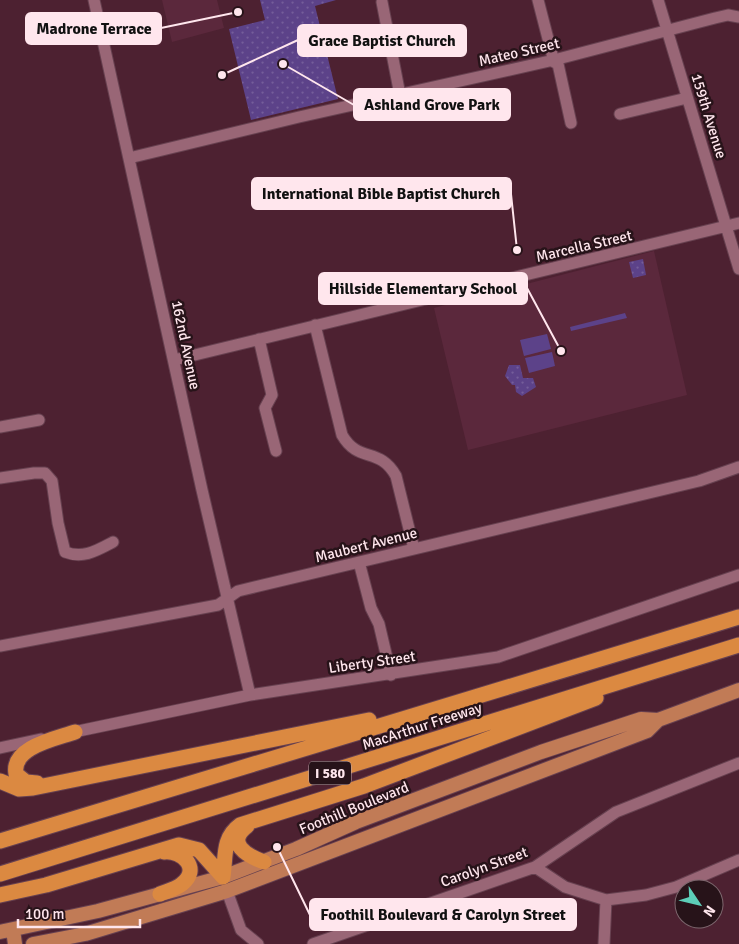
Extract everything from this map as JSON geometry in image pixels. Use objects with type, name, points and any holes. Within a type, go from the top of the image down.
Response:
[{"type":"highway","name":"MacArthur Freeway","points":[[0,841],[739,617]]},
{"type":"highway","name":"MacArthur Freeway","points":[[0,874],[739,645]]},
{"type":"highway","points":[[225,884],[225,846],[234,830],[240,825],[407,770],[575,708],[660,670]]},
{"type":"highway","points":[[0,781],[12,787],[26,789],[370,720],[388,724]]},
{"type":"highway","points":[[75,732],[24,753],[16,762],[15,768],[16,774],[26,782],[78,779]]},
{"type":"highway","points":[[264,862],[246,854],[239,845],[238,838],[245,827],[269,815]]},
{"type":"highway","points":[[130,860],[164,847],[185,845],[204,855],[225,884]]},
{"type":"highway","points":[[0,895],[46,885],[130,860],[166,852],[178,853],[187,860],[189,872],[183,884],[160,894]]},
{"type":"main road","name":"Foothill Boulevard","points":[[9,935],[160,894],[225,884],[264,862],[356,822],[541,752],[641,719],[658,720],[739,690]]},
{"type":"main road","name":"Foothill Boulevard","points":[[33,944],[85,934],[225,884],[647,731],[658,720]]},
{"type":"street","name":"162nd Avenue","points":[[94,0],[250,695]]},
{"type":"street","points":[[538,0],[554,60],[558,64],[572,123]]},
{"type":"street","name":"159th Avenue","points":[[658,0],[739,269]]},
{"type":"street","points":[[382,2],[400,95]]},
{"type":"street","name":"Mateo Street","points":[[129,158],[554,60],[715,18],[728,15],[739,17]]},
{"type":"street","points":[[620,114],[687,98]]},
{"type":"street","name":"Marcella Street","points":[[174,360],[739,223]]},
{"type":"street","points":[[315,325],[342,435],[348,445],[355,451],[382,458],[390,466],[396,476],[414,549]]},
{"type":"street","points":[[259,339],[272,395],[265,408],[276,451]]},
{"type":"street","points":[[0,427],[39,420]]},
{"type":"street","name":"Maubert Avenue","points":[[0,646],[218,605],[238,591],[698,481],[739,466]]},
{"type":"street","points":[[0,478],[45,473],[52,481],[64,552],[76,556],[94,552],[113,542]]},
{"type":"street","points":[[359,562],[370,608],[379,624],[390,675]]},
{"type":"street","name":"Liberty Street","points":[[0,748],[250,695],[476,662],[519,652],[739,575]]},
{"type":"street","name":"Carolyn Street","points":[[313,944],[535,867],[616,812],[739,763]]},
{"type":"street","points":[[535,867],[565,887],[606,900],[646,895],[676,887],[739,860]]},
{"type":"street","points":[[225,884],[241,930],[258,944]]},
{"type":"street","points":[[604,944],[606,900]]},
{"type":"shaded area","points":[[162,0],[217,0],[224,28],[172,42]]},
{"type":"shaded area","points":[[260,0],[336,0],[315,6],[338,99],[251,120],[229,29],[265,20]]},
{"type":"shaded area","points":[[654,251],[687,395],[468,450],[434,308]]},
{"type":"shaded area","points":[[643,259],[646,275],[633,278],[629,262]]},
{"type":"shaded area","points":[[625,313],[627,318],[571,331],[570,327]]},
{"type":"shaded area","points":[[547,334],[551,349],[524,356],[520,340]]},
{"type":"shaded area","points":[[552,352],[555,366],[529,373],[525,358]]},
{"type":"shaded area","points":[[509,365],[520,365],[523,378],[533,378],[536,387],[522,396],[516,392],[515,385],[512,385],[505,376]]},
{"type":"place","name":"Madrone Terrace","points":[[238,12]]},
{"type":"place","name":"Ashland Grove Park","points":[[283,64]]},
{"type":"place","name":"Grace Baptist Church","points":[[222,75]]},
{"type":"place","name":"International Bible Baptist Church","points":[[517,250]]},
{"type":"place","name":"Hillside Elementary School","points":[[561,351]]},
{"type":"place","name":"Foothill Boulevard & Carolyn Street","points":[[277,847]]}]
